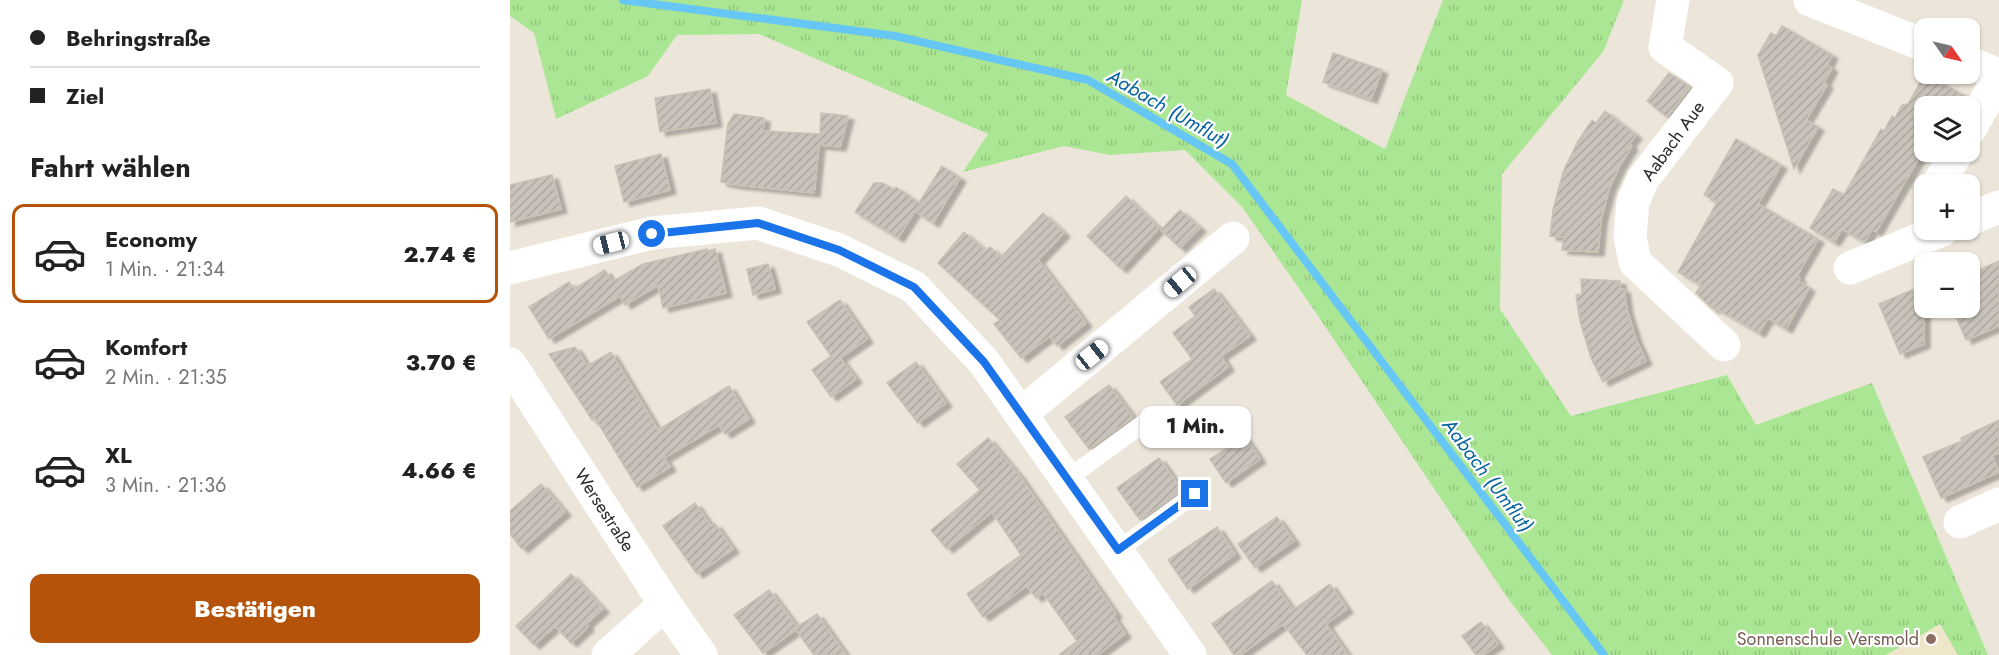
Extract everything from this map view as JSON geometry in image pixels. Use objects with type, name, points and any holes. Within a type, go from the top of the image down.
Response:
[{"type":"street","name":"Aabach Aue","points":[[1673,0],[1665,47],[1716,83],[1643,179],[1634,202],[1630,236],[1635,261],[1724,345]]},
{"type":"street","points":[[1810,0],[1914,41]]},
{"type":"street","points":[[1980,67],[1999,76],[1980,111]]},
{"type":"street","points":[[1980,215],[1999,207]]},
{"type":"street","points":[[510,268],[652,234],[758,223],[839,250],[914,287],[984,362],[1190,655]]},
{"type":"street","points":[[1850,267],[1914,234]]},
{"type":"street","points":[[1021,414],[1233,238]]},
{"type":"street","name":"Wersestraße","points":[[510,364],[664,604],[701,655]]},
{"type":"street","points":[[1960,522],[1999,504]]},
{"type":"street","points":[[608,655],[664,604]]},
{"type":"lane","points":[[1067,478],[1144,423]]},
{"type":"lane","points":[[1118,550],[1195,494]]},
{"type":"shaded area","name":"Sonnenschule Versmold","points":[[1940,624],[1958,655],[1886,655]]},
{"type":"green space","points":[[510,0],[1302,0],[1286,95],[1385,149],[1443,0],[1624,0],[1603,52],[1502,174],[1500,309],[1571,416],[1727,375],[1756,425],[1872,383],[1988,655],[1958,655],[1940,624],[1886,655],[1552,655],[1509,600],[1242,207],[1185,150],[1110,155],[1064,146],[963,172],[988,134],[759,34],[677,35],[648,76],[556,119],[534,33],[510,16]]},
{"type":"building","points":[[1782,26],[1832,55],[1827,65],[1832,68],[1824,83],[1827,85],[1806,120],[1818,127],[1794,169],[1758,55],[1771,33],[1776,36]]},
{"type":"building","points":[[1333,53],[1382,70],[1371,99],[1323,82]]},
{"type":"building","points":[[1669,73],[1690,87],[1667,117],[1647,101]]},
{"type":"building","points":[[1919,84],[1943,84],[1965,96],[1914,96],[1914,162],[1916,162],[1876,232],[1872,229],[1865,242],[1842,229],[1834,242],[1810,228],[1833,189],[1844,195],[1881,129],[1884,131],[1892,116],[1895,118],[1902,105],[1908,104]]},
{"type":"building","points":[[710,89],[716,123],[660,132],[655,98]]},
{"type":"building","points":[[1605,111],[1636,135],[1629,144],[1632,146],[1609,189],[1601,220],[1598,252],[1562,250],[1564,237],[1550,236],[1553,210],[1563,172],[1578,141],[1592,120],[1596,123]]},
{"type":"building","points":[[821,113],[848,116],[840,147],[819,145],[814,193],[721,182],[728,124],[734,114],[764,118],[763,131],[820,134]]},
{"type":"building","points":[[1736,139],[1781,165],[1758,204],[1818,239],[1797,276],[1800,278],[1799,281],[1809,288],[1786,329],[1768,318],[1759,333],[1714,307],[1713,309],[1696,293],[1701,285],[1678,272],[1717,202],[1704,195]]},
{"type":"building","points":[[661,154],[670,190],[624,202],[615,166]]},
{"type":"building","points":[[942,166],[960,178],[933,223],[915,211],[898,238],[855,212],[874,183],[883,183],[894,190],[896,187],[919,203]]},
{"type":"building","points":[[552,175],[561,209],[510,222],[510,185]]},
{"type":"building","points":[[1126,196],[1159,228],[1121,269],[1087,236]]},
{"type":"building","points":[[1180,210],[1200,228],[1180,248],[1161,230]]},
{"type":"building","points":[[1043,213],[1064,233],[1038,260],[1086,323],[1057,346],[1050,336],[1021,358],[994,324],[1000,320],[938,263],[964,232],[986,251],[990,247],[1001,257]]},
{"type":"building","points":[[707,249],[708,251],[715,249],[726,293],[663,308],[658,285],[625,305],[620,296],[549,339],[529,307],[569,282],[574,289],[605,270],[612,282],[643,264]]},
{"type":"building","points":[[1999,261],[1999,326],[1966,340],[1957,318],[1980,318],[1980,270]]},
{"type":"building","points":[[768,264],[775,289],[753,295],[747,269]]},
{"type":"building","points":[[1581,279],[1620,281],[1620,289],[1624,289],[1627,310],[1636,339],[1646,361],[1603,382],[1591,358],[1580,321],[1576,295],[1582,294]]},
{"type":"building","points":[[1214,289],[1250,336],[1221,356],[1228,367],[1177,405],[1160,382],[1192,359],[1173,333],[1195,316],[1189,307]]},
{"type":"building","points":[[1914,289],[1914,318],[1924,318],[1924,344],[1900,354],[1879,304]]},
{"type":"building","points":[[840,300],[867,339],[840,358],[856,379],[831,397],[812,370],[831,356],[807,322]]},
{"type":"building","points":[[575,347],[587,366],[611,352],[658,430],[729,386],[749,419],[725,434],[719,425],[664,458],[670,467],[637,487],[595,418],[592,420],[549,354]]},
{"type":"building","points":[[916,362],[946,403],[918,423],[887,383]]},
{"type":"building","points":[[1109,385],[1133,417],[1089,449],[1065,417]]},
{"type":"building","points":[[1999,420],[1999,453],[1992,456],[1999,472],[1941,498],[1923,457],[1962,441],[1961,438]]},
{"type":"building","points":[[1245,437],[1260,459],[1226,483],[1210,459]]},
{"type":"building","points":[[988,438],[1019,475],[1116,614],[1113,616],[1125,634],[1097,655],[1059,655],[1077,641],[1043,593],[1036,598],[1027,586],[983,617],[967,594],[1021,555],[992,512],[947,549],[931,530],[980,490],[957,464]]},
{"type":"building","points":[[1159,458],[1182,490],[1140,520],[1117,488]]},
{"type":"building","points":[[541,484],[565,512],[522,549],[510,534],[510,511]]},
{"type":"building","points":[[695,503],[711,526],[715,524],[733,549],[697,574],[663,526]]},
{"type":"building","points":[[1277,517],[1294,541],[1255,568],[1238,544]]},
{"type":"building","points":[[1217,527],[1235,554],[1188,589],[1168,560]]},
{"type":"building","points":[[571,574],[603,609],[586,624],[588,627],[571,643],[555,626],[534,645],[516,626]]},
{"type":"building","points":[[1272,581],[1293,610],[1330,584],[1347,609],[1326,624],[1348,655],[1307,655],[1283,624],[1240,655],[1234,655],[1212,624]]},
{"type":"building","points":[[769,590],[797,627],[817,614],[846,655],[814,655],[796,630],[763,653],[734,615]]},
{"type":"building","points":[[1481,622],[1498,644],[1483,655],[1476,655],[1462,636]]},
{"type":"waterway","name":"Aabach (Umflut)","points":[[623,0],[895,36],[1088,80],[1232,164],[1604,655]]},
{"type":"place","name":"Sonnenschule Versmold","points":[[1931,639]]},
{"type":"route","points":[[652,234],[758,223],[839,250],[914,287],[984,362],[1118,550],[1195,494]]}]
